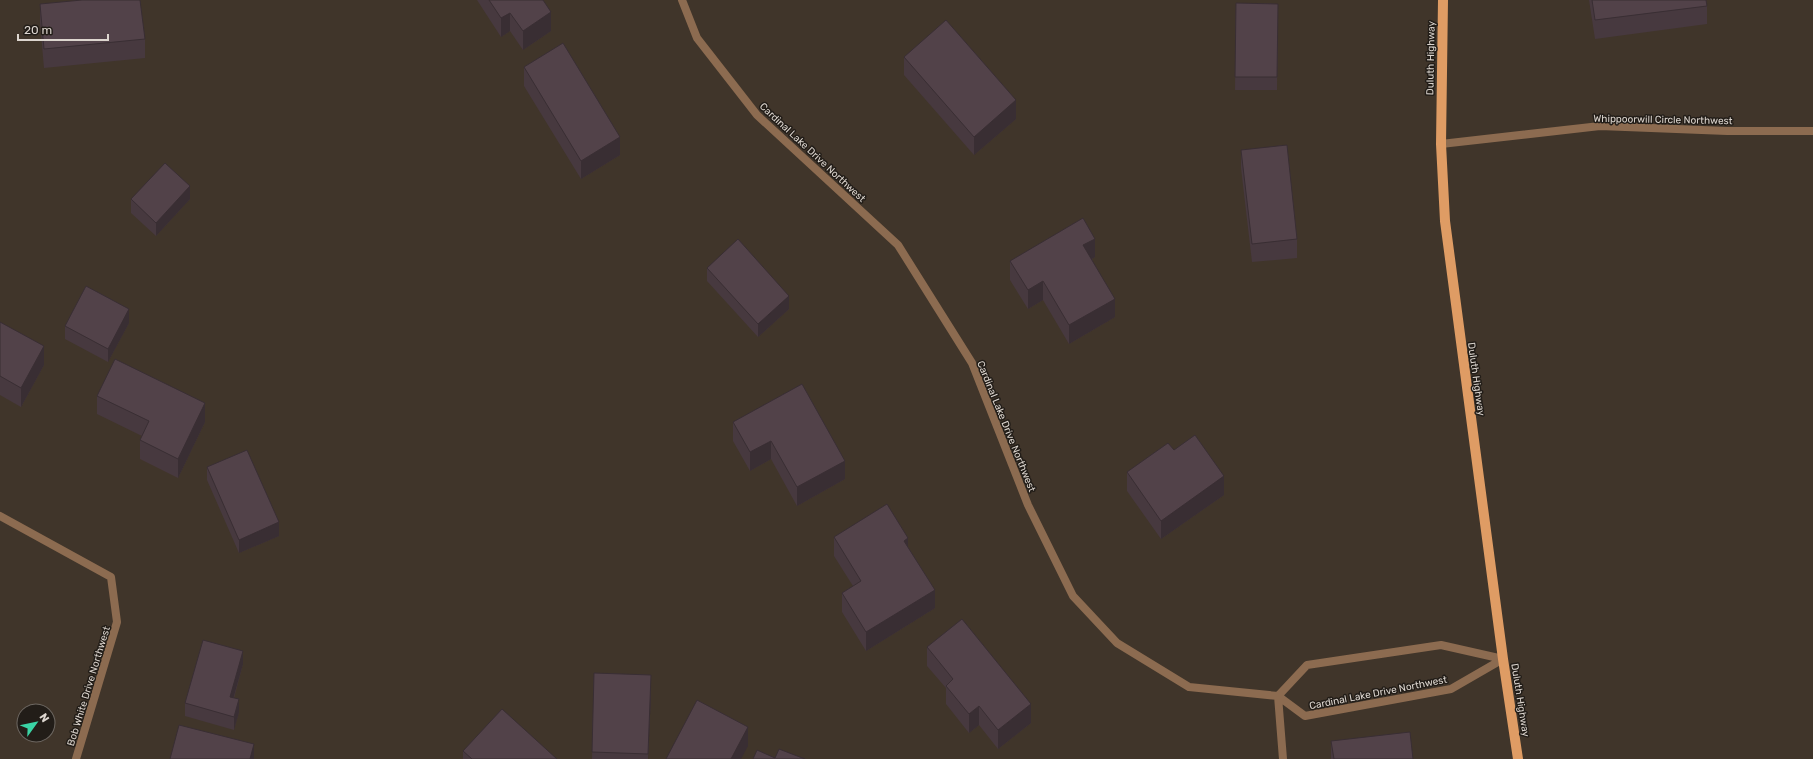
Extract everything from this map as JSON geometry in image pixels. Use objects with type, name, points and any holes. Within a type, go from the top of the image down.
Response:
[{"type":"main road","name":"Duluth Highway","points":[[1443,0],[1441,144],[1445,221],[1503,659],[1518,759]]},
{"type":"street","name":"Cardinal Lake Drive Northwest","points":[[682,0],[697,38],[757,115],[898,245],[972,363],[1028,505],[1073,596],[1117,643],[1189,687],[1278,696],[1305,716],[1451,689],[1503,659]]},
{"type":"street","name":"Whippoorwill Circle Northwest","points":[[1441,144],[1600,126],[1727,131],[1813,132]]},
{"type":"street","name":"Bob White Drive Northwest","points":[[0,516],[111,577],[117,622],[76,759]]},
{"type":"street","points":[[1283,759],[1278,696],[1307,665],[1441,646],[1503,659]]},
{"type":"building","points":[[82,0],[140,0],[145,39],[44,49],[40,4]]},
{"type":"building","points":[[489,0],[543,0],[551,12],[523,31],[510,13],[501,18]]},
{"type":"building","points":[[1592,0],[1706,0],[1707,6],[1595,20]]},
{"type":"building","points":[[1236,3],[1278,4],[1277,77],[1235,77]]},
{"type":"building","points":[[946,20],[1016,100],[974,137],[904,57]]},
{"type":"building","points":[[563,43],[620,137],[581,161],[524,67]]},
{"type":"building","points":[[1287,145],[1297,239],[1252,244],[1241,150]]},
{"type":"building","points":[[165,163],[190,186],[156,223],[131,199]]},
{"type":"building","points":[[1083,218],[1095,239],[1083,245],[1115,299],[1069,325],[1043,281],[1028,290],[1010,261]]},
{"type":"building","points":[[738,239],[789,296],[758,324],[707,268]]},
{"type":"building","points":[[86,286],[129,309],[108,349],[65,326]]},
{"type":"building","points":[[0,322],[44,346],[21,388],[0,376]]},
{"type":"building","points":[[115,359],[205,403],[178,459],[140,440],[149,421],[97,396]]},
{"type":"building","points":[[802,384],[845,461],[797,487],[771,441],[750,452],[733,422]]},
{"type":"building","points":[[1195,435],[1224,476],[1161,521],[1127,472],[1168,443],[1174,450]]},
{"type":"building","points":[[247,450],[279,522],[239,540],[207,467]]},
{"type":"building","points":[[887,504],[908,538],[904,541],[935,590],[866,632],[842,593],[861,581],[834,537]]},
{"type":"building","points":[[962,619],[1031,704],[998,730],[979,706],[969,714],[946,686],[953,679],[927,647]]},
{"type":"building","points":[[203,640],[243,651],[230,697],[239,699],[234,717],[185,703]]},
{"type":"building","points":[[594,673],[651,675],[648,754],[592,752]]},
{"type":"building","points":[[697,700],[748,727],[731,759],[666,759]]},
{"type":"building","points":[[502,709],[557,759],[472,759],[463,751]]},
{"type":"building","points":[[179,725],[254,744],[250,759],[170,759]]},
{"type":"building","points":[[1410,732],[1413,759],[1334,759],[1331,741]]},
{"type":"building","points":[[779,749],[805,759],[753,759],[757,750],[775,758]]}]
